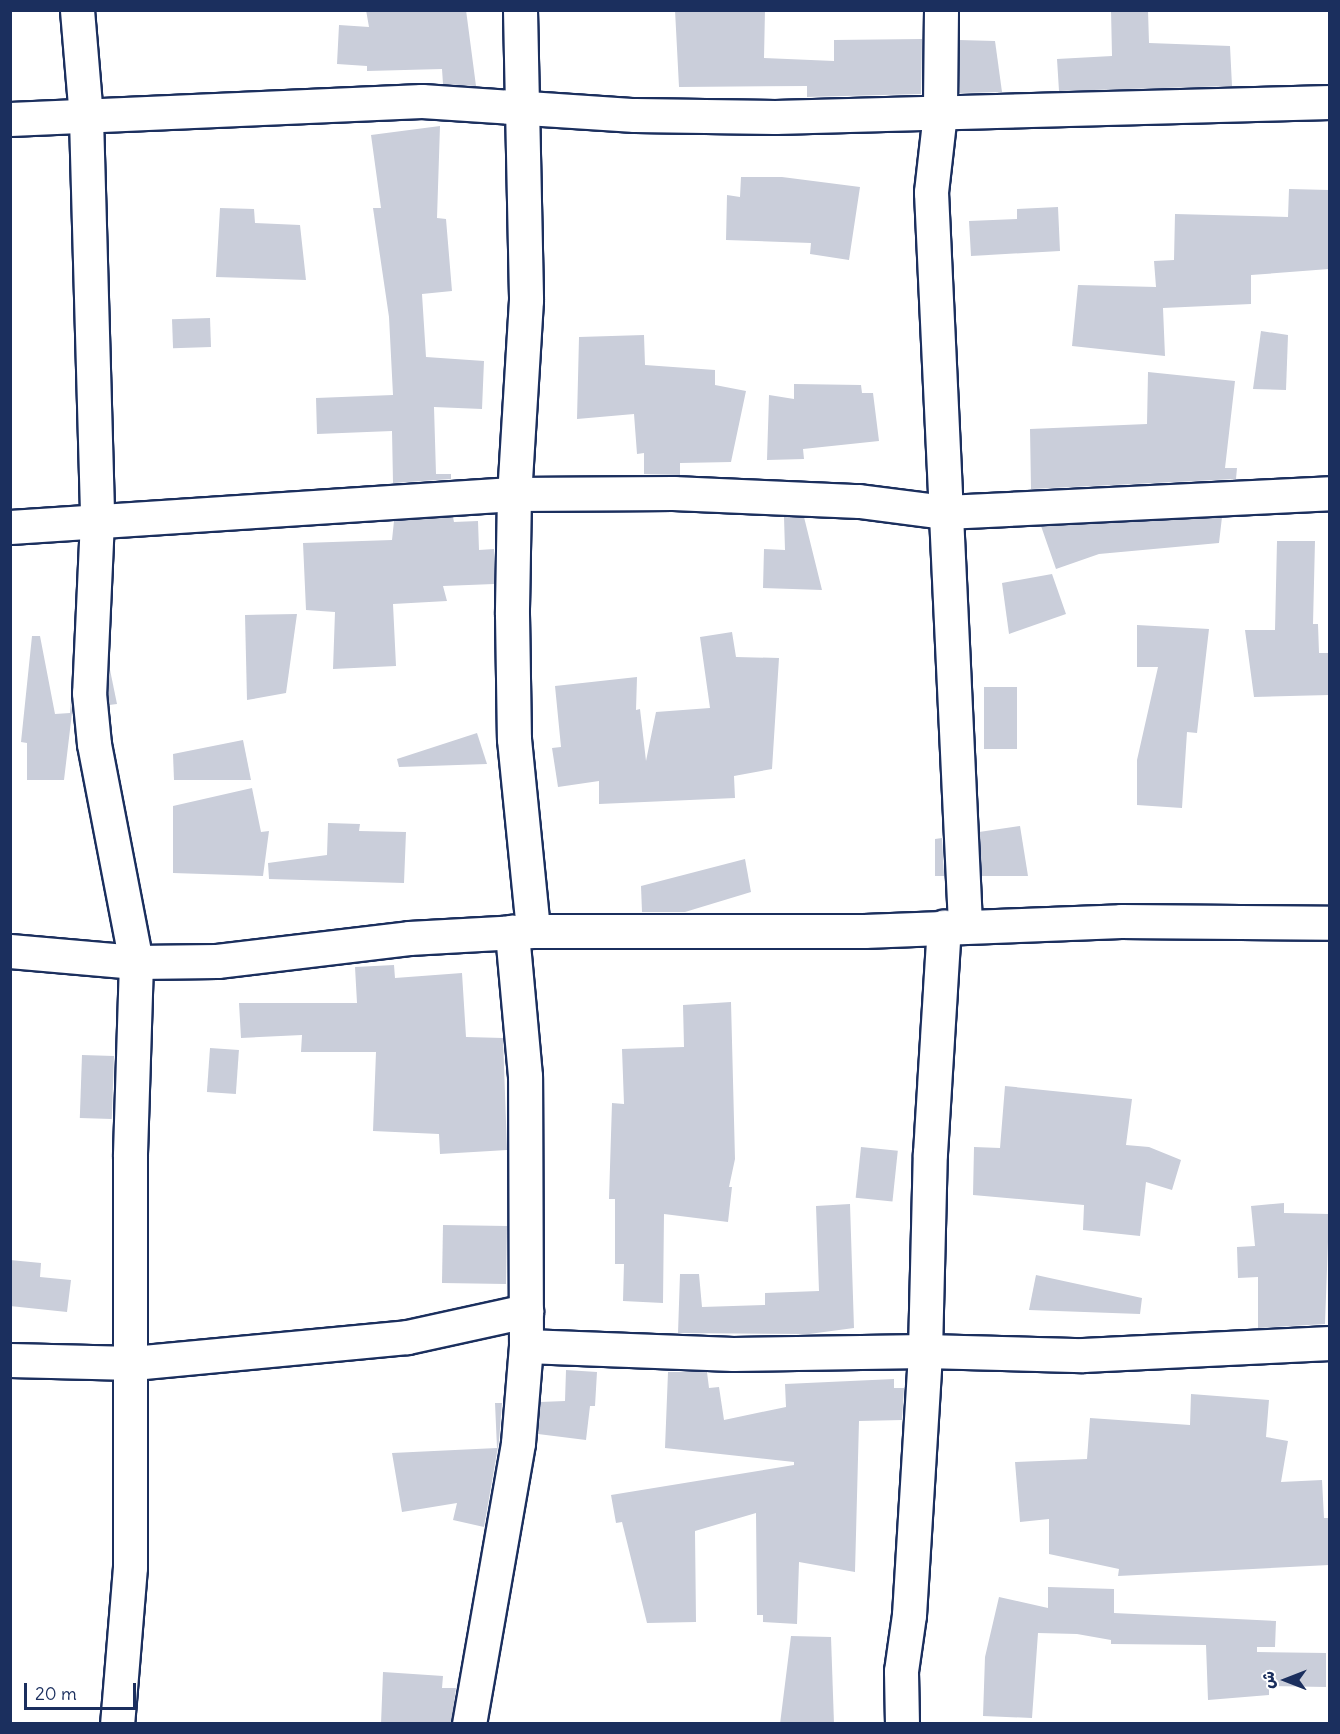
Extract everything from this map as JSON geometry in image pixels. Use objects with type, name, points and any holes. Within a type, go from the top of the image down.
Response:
[{"type":"street","points":[[77,10],[86,118],[97,520],[89,693],[94,744],[136,962],[130,1156],[133,1363],[130,1567],[117,1724]]},
{"type":"street","points":[[469,1724],[518,1443],[526,1346],[525,1076],[514,739],[514,494],[526,300],[520,10]]},
{"type":"street","points":[[902,1724],[901,1671],[909,1615],[926,1351],[930,1153],[955,925],[945,512],[931,192],[940,113],[941,10]]},
{"type":"street","points":[[10,119],[86,118],[240,106],[422,101],[521,104],[635,115],[776,117],[1329,102]]},
{"type":"street","points":[[10,527],[514,494],[731,495],[859,501],[945,512],[1329,493]]},
{"type":"street","points":[[10,951],[136,962],[217,961],[409,938],[522,932],[864,931],[955,925],[1329,923]]},
{"type":"street","points":[[10,1360],[133,1363],[407,1336],[526,1311]]},
{"type":"street","points":[[526,1346],[733,1354],[926,1351],[1083,1355],[1329,1343]]},
{"type":"building","points":[[366,10],[466,10],[476,86],[443,84],[442,69],[367,71],[367,66],[337,64],[339,25],[369,27]]},
{"type":"building","points":[[675,10],[765,10],[764,58],[834,61],[834,40],[922,39],[921,94],[807,97],[807,86],[679,87]]},
{"type":"building","points":[[1111,10],[1148,10],[1149,43],[1230,46],[1232,86],[1059,91],[1057,59],[1112,56]]},
{"type":"building","points":[[959,40],[995,41],[1002,92],[959,93]]},
{"type":"building","points":[[440,126],[437,218],[446,219],[452,291],[422,294],[426,357],[484,361],[482,409],[434,407],[436,474],[451,474],[451,479],[393,483],[392,431],[317,434],[316,398],[393,395],[389,317],[373,208],[381,208],[371,135]]},
{"type":"building","points":[[741,177],[782,177],[860,187],[849,260],[810,254],[811,243],[726,240],[727,195],[740,197]]},
{"type":"building","points":[[1289,189],[1329,190],[1329,269],[1251,275],[1251,304],[1163,308],[1165,356],[1072,346],[1078,285],[1156,287],[1154,261],[1174,260],[1175,214],[1288,217]]},
{"type":"building","points":[[1058,207],[1060,251],[971,256],[969,221],[1017,219],[1017,209]]},
{"type":"building","points":[[220,208],[254,209],[255,223],[300,225],[306,280],[216,277]]},
{"type":"building","points":[[210,318],[211,347],[173,348],[172,319]]},
{"type":"building","points":[[1261,331],[1288,335],[1286,390],[1253,389]]},
{"type":"building","points":[[644,335],[645,365],[715,370],[715,385],[746,391],[731,462],[680,463],[680,475],[644,474],[644,453],[637,454],[634,414],[577,419],[579,337]]},
{"type":"building","points":[[1148,372],[1235,381],[1225,468],[1237,468],[1236,479],[1031,489],[1030,429],[1147,424]]},
{"type":"building","points":[[794,384],[861,385],[862,393],[873,393],[879,441],[803,449],[804,459],[767,460],[769,395],[794,399]]},
{"type":"building","points":[[453,517],[454,522],[478,521],[479,550],[494,549],[494,584],[443,586],[447,601],[393,604],[396,666],[333,669],[335,612],[306,610],[303,543],[392,540],[394,521]]},
{"type":"building","points":[[784,517],[804,517],[822,590],[763,588],[764,549],[785,550]]},
{"type":"building","points":[[1222,517],[1219,543],[1099,554],[1056,569],[1041,526]]},
{"type":"building","points":[[1277,541],[1315,541],[1313,624],[1318,624],[1319,653],[1329,653],[1329,695],[1254,697],[1245,630],[1275,630]]},
{"type":"building","points":[[1052,574],[1066,614],[1009,634],[1002,583]]},
{"type":"building","points":[[297,614],[286,693],[247,700],[245,615]]},
{"type":"building","points":[[1137,625],[1209,629],[1197,733],[1187,732],[1182,808],[1137,805],[1137,760],[1158,667],[1137,667]]},
{"type":"building","points":[[732,632],[736,657],[779,658],[772,769],[734,776],[735,798],[599,804],[599,781],[558,787],[552,748],[561,747],[555,686],[637,677],[636,710],[640,709],[646,761],[656,712],[710,708],[700,637]]},
{"type":"building","points":[[32,636],[40,636],[55,714],[70,713],[71,699],[72,713],[64,780],[27,780],[27,743],[21,742]]},
{"type":"building","points":[[109,665],[117,704],[109,705],[108,693]]},
{"type":"building","points":[[984,687],[1017,687],[1017,749],[984,749]]},
{"type":"building","points":[[477,733],[487,764],[399,767],[397,759]]},
{"type":"building","points":[[243,740],[251,780],[174,780],[173,754]]},
{"type":"building","points":[[252,788],[261,832],[269,831],[263,876],[173,873],[173,806]]},
{"type":"building","points":[[328,823],[360,824],[359,831],[406,832],[404,883],[269,879],[268,863],[327,855]]},
{"type":"building","points":[[1020,826],[1028,876],[981,876],[979,832]]},
{"type":"building","points":[[942,838],[944,876],[935,876],[935,839]]},
{"type":"building","points":[[745,859],[751,892],[685,912],[642,912],[641,886]]},
{"type":"building","points":[[394,965],[395,978],[462,973],[466,1037],[503,1038],[507,1150],[440,1154],[439,1134],[373,1131],[376,1052],[301,1052],[302,1035],[241,1038],[239,1003],[357,1003],[355,967]]},
{"type":"building","points":[[731,1002],[735,1159],[729,1187],[732,1187],[728,1222],[664,1214],[663,1303],[623,1301],[624,1264],[615,1264],[615,1199],[609,1199],[612,1103],[624,1104],[622,1049],[684,1047],[683,1005]]},
{"type":"building","points":[[210,1048],[239,1050],[236,1094],[207,1092]]},
{"type":"building","points":[[82,1055],[114,1056],[112,1119],[80,1118]]},
{"type":"building","points":[[1005,1086],[1132,1099],[1126,1145],[1149,1147],[1181,1160],[1172,1190],[1146,1182],[1140,1236],[1083,1230],[1084,1205],[973,1195],[974,1147],[1000,1148]]},
{"type":"building","points":[[861,1147],[898,1151],[892,1202],[856,1198]]},
{"type":"building","points":[[1284,1203],[1284,1213],[1329,1214],[1325,1324],[1258,1328],[1258,1277],[1238,1278],[1237,1247],[1255,1246],[1251,1206]]},
{"type":"building","points":[[850,1204],[854,1328],[809,1334],[678,1333],[680,1274],[699,1274],[702,1307],[765,1305],[765,1293],[819,1291],[816,1206]]},
{"type":"building","points":[[443,1225],[507,1226],[506,1284],[442,1283]]},
{"type":"building","points":[[10,1260],[41,1263],[40,1277],[71,1280],[67,1312],[10,1306]]},
{"type":"building","points":[[1036,1275],[1142,1298],[1140,1314],[1029,1310]]},
{"type":"building","points":[[566,1370],[597,1372],[595,1406],[590,1406],[586,1440],[538,1434],[540,1402],[565,1401]]},
{"type":"building","points":[[668,1372],[707,1372],[709,1388],[719,1387],[724,1420],[786,1407],[785,1384],[894,1379],[894,1388],[904,1388],[902,1420],[859,1421],[855,1572],[799,1562],[797,1624],[763,1622],[763,1615],[757,1615],[756,1513],[695,1531],[696,1622],[647,1623],[622,1522],[616,1523],[611,1495],[794,1465],[794,1462],[665,1448]]},
{"type":"building","points":[[1191,1394],[1269,1400],[1266,1437],[1288,1441],[1281,1482],[1322,1480],[1324,1518],[1329,1518],[1329,1565],[1118,1576],[1119,1569],[1049,1554],[1049,1519],[1020,1522],[1015,1462],[1087,1459],[1090,1418],[1190,1425]]},
{"type":"building","points":[[495,1403],[502,1403],[499,1441],[484,1527],[453,1520],[457,1503],[402,1512],[392,1453],[497,1448]]},
{"type":"building","points":[[1048,1587],[1114,1589],[1114,1613],[1276,1621],[1275,1647],[1257,1647],[1257,1652],[1326,1653],[1326,1687],[1269,1686],[1269,1695],[1208,1700],[1206,1645],[1111,1644],[1111,1640],[1077,1634],[1038,1633],[1032,1718],[983,1716],[985,1657],[999,1597],[1048,1608]]},
{"type":"building","points":[[791,1636],[831,1637],[834,1724],[780,1724]]},
{"type":"building","points":[[383,1672],[443,1676],[442,1688],[456,1688],[451,1724],[381,1724]]}]
